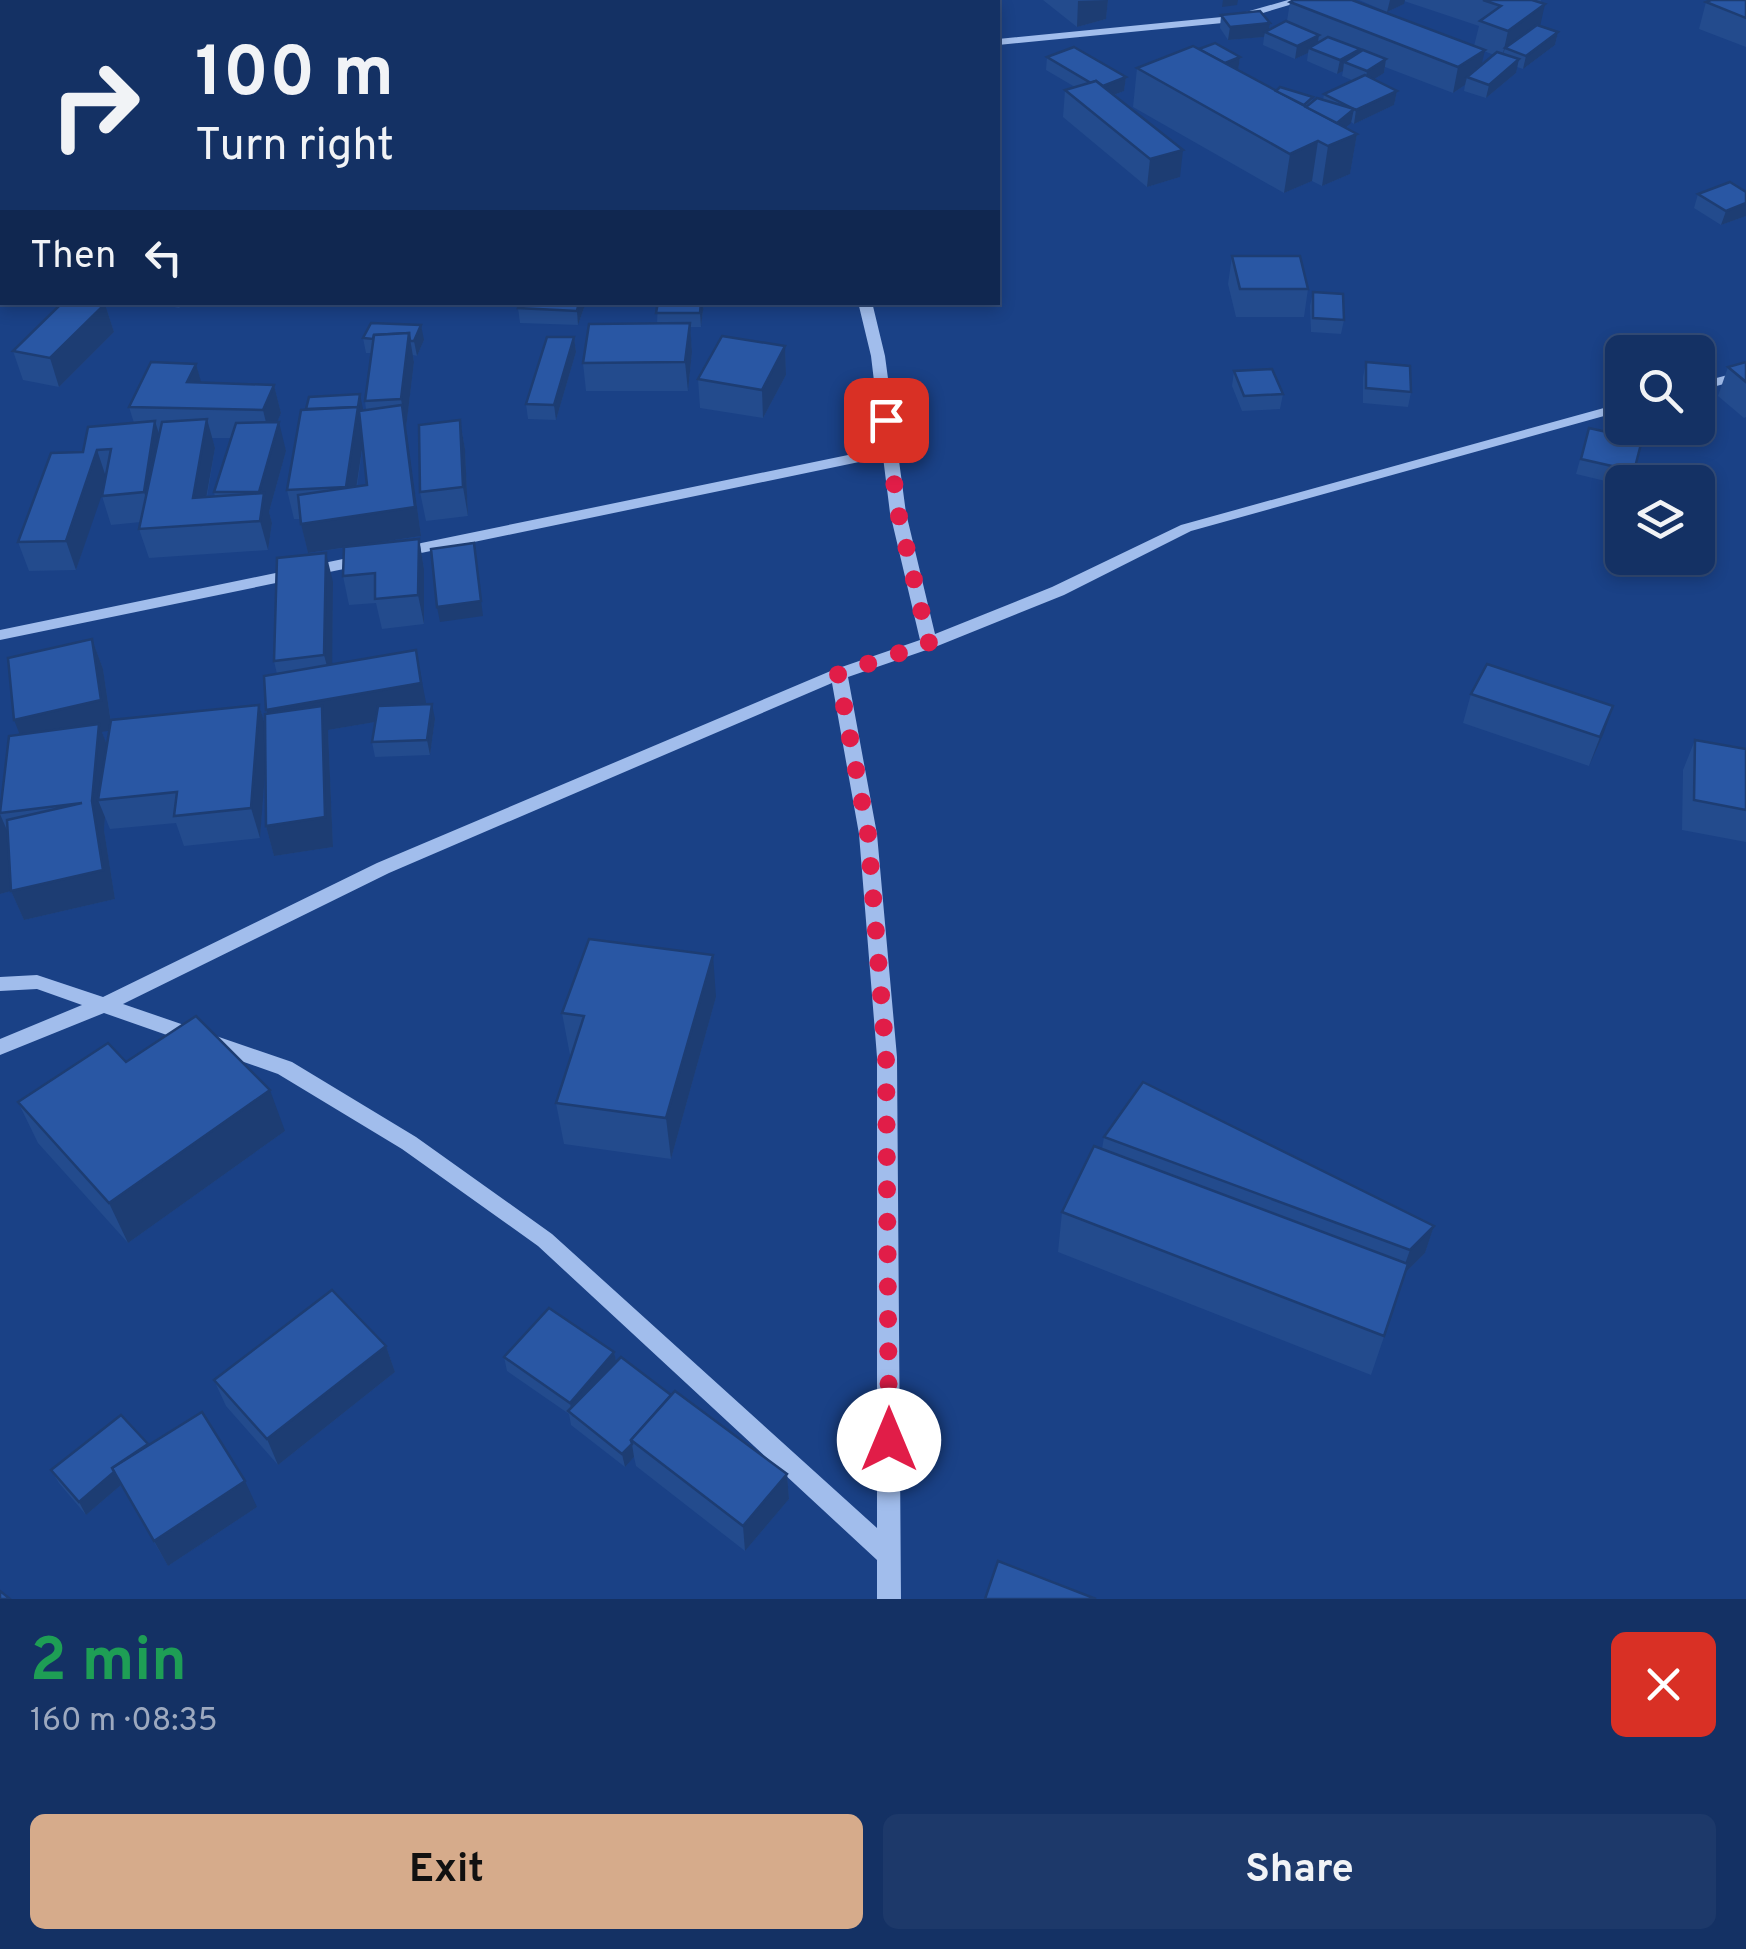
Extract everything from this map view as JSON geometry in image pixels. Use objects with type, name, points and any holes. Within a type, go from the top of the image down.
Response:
[{"type":"street","points":[[1000,42],[1233,18],[1300,0]]},
{"type":"street","points":[[866,305],[878,356],[898,512],[929,643]]},
{"type":"street","points":[[1715,382],[1746,374]]},
{"type":"street","points":[[0,1047],[108,1003],[384,868],[838,674],[929,643],[1058,591],[1186,528],[1605,412]]},
{"type":"street","points":[[0,634],[891,451]]},
{"type":"street","points":[[838,674],[868,834],[886,1056],[889,1599]]},
{"type":"street","points":[[0,984],[38,982],[108,1003],[285,1068],[424,1154],[545,1240],[889,1555]]},
{"type":"building","points":[[1352,0],[1485,50],[1458,67],[1290,2]]},
{"type":"building","points":[[1483,0],[1532,0],[1545,4],[1508,31],[1480,21],[1501,6]]},
{"type":"building","points":[[1746,0],[1746,18],[1706,2]]},
{"type":"building","points":[[1260,11],[1270,23],[1230,27],[1221,15]]},
{"type":"building","points":[[1286,21],[1319,35],[1297,46],[1265,32]]},
{"type":"building","points":[[1537,25],[1558,32],[1526,56],[1505,48]]},
{"type":"building","points":[[1328,37],[1360,49],[1340,60],[1309,48]]},
{"type":"building","points":[[1215,43],[1240,57],[1225,63],[1199,49]]},
{"type":"building","points":[[1193,46],[1357,134],[1328,146],[1318,141],[1290,154],[1137,68]]},
{"type":"building","points":[[1074,47],[1126,77],[1103,86],[1096,81],[1091,83],[1047,57]]},
{"type":"building","points":[[1363,50],[1386,59],[1367,71],[1344,62]]},
{"type":"building","points":[[1497,52],[1519,59],[1489,85],[1467,77]]},
{"type":"building","points":[[1365,75],[1397,91],[1356,110],[1324,94]]},
{"type":"building","points":[[1096,81],[1183,150],[1150,159],[1065,90]]},
{"type":"building","points":[[1280,87],[1313,97],[1304,105],[1276,91]]},
{"type":"building","points":[[1317,98],[1354,109],[1337,123],[1306,107]]},
{"type":"building","points":[[1730,182],[1746,192],[1746,203],[1726,211],[1698,194]]},
{"type":"building","points":[[1232,256],[1300,256],[1308,289],[1240,289]]},
{"type":"building","points":[[1313,292],[1343,294],[1344,320],[1313,318]]},
{"type":"building","points":[[60,305],[104,305],[50,358],[13,351]]},
{"type":"building","points":[[519,305],[578,305],[577,311],[518,308]]},
{"type":"building","points":[[657,305],[701,305],[700,313],[656,313]]},
{"type":"building","points":[[371,323],[421,325],[414,341],[410,341],[409,333],[363,338]]},
{"type":"building","points":[[690,323],[685,362],[583,363],[589,324]]},
{"type":"building","points":[[409,333],[401,399],[365,401],[374,335]]},
{"type":"building","points":[[722,336],[785,346],[762,390],[698,379]]},
{"type":"building","points":[[547,337],[574,337],[554,405],[526,404]]},
{"type":"building","points":[[151,362],[196,364],[187,382],[274,385],[263,410],[129,407]]},
{"type":"building","points":[[1366,362],[1410,366],[1411,392],[1366,388]]},
{"type":"building","points":[[1746,362],[1746,382],[1728,367]]},
{"type":"building","points":[[1272,369],[1283,394],[1244,396],[1234,371]]},
{"type":"building","points":[[360,394],[358,407],[306,409],[309,397]]},
{"type":"building","points":[[402,405],[415,507],[301,524],[298,495],[367,485],[359,411]]},
{"type":"building","points":[[358,407],[346,487],[287,490],[301,410]]},
{"type":"building","points":[[207,419],[193,498],[264,493],[260,521],[139,529],[162,422]]},
{"type":"building","points":[[460,420],[463,487],[420,492],[419,425]]},
{"type":"building","points":[[155,421],[144,492],[102,496],[111,449],[97,450],[66,541],[18,542],[51,453],[83,452],[88,427]]},
{"type":"building","points":[[279,422],[259,492],[214,492],[236,423]]},
{"type":"building","points":[[1589,428],[1605,432],[1605,445],[1641,445],[1636,465],[1608,465],[1581,459]]},
{"type":"building","points":[[419,539],[418,595],[375,599],[375,573],[343,576],[344,547]]},
{"type":"building","points":[[474,543],[481,601],[437,607],[431,549]]},
{"type":"building","points":[[326,553],[324,655],[274,661],[277,558]]},
{"type":"building","points":[[92,639],[101,700],[14,720],[8,658]]},
{"type":"building","points":[[416,650],[421,683],[266,710],[264,676]]},
{"type":"building","points":[[1487,664],[1613,706],[1600,737],[1471,694]]},
{"type":"building","points":[[432,704],[427,740],[372,742],[378,706]]},
{"type":"building","points":[[259,705],[251,808],[174,816],[177,792],[98,800],[111,720]]},
{"type":"building","points":[[322,706],[325,817],[266,826],[265,714]]},
{"type":"building","points":[[99,724],[92,801],[103,870],[11,891],[7,820],[82,803],[0,813],[9,736]]},
{"type":"building","points":[[1695,740],[1746,749],[1746,810],[1694,800]]},
{"type":"building","points":[[589,939],[713,955],[666,1118],[556,1103],[584,1016],[562,1013]]},
{"type":"building","points":[[196,1016],[270,1090],[109,1203],[18,1102],[108,1043],[126,1062]]},
{"type":"building","points":[[1143,1082],[1434,1226],[1410,1250],[1104,1137]]},
{"type":"building","points":[[1094,1146],[1408,1264],[1384,1336],[1062,1212]]},
{"type":"building","points":[[332,1290],[386,1346],[267,1439],[214,1380]]},
{"type":"building","points":[[549,1308],[614,1352],[570,1403],[504,1357]]},
{"type":"building","points":[[621,1357],[671,1395],[622,1454],[568,1411]]},
{"type":"building","points":[[675,1391],[787,1474],[743,1526],[631,1440]]},
{"type":"building","points":[[202,1412],[245,1481],[154,1541],[112,1468]]},
{"type":"building","points":[[121,1415],[148,1444],[112,1468],[114,1472],[79,1502],[51,1470]]},
{"type":"building","points":[[998,1561],[1096,1599],[985,1599]]},
{"type":"route","points":[[886,420],[898,512],[929,643],[838,674],[868,834],[886,1056],[889,1440]]}]
